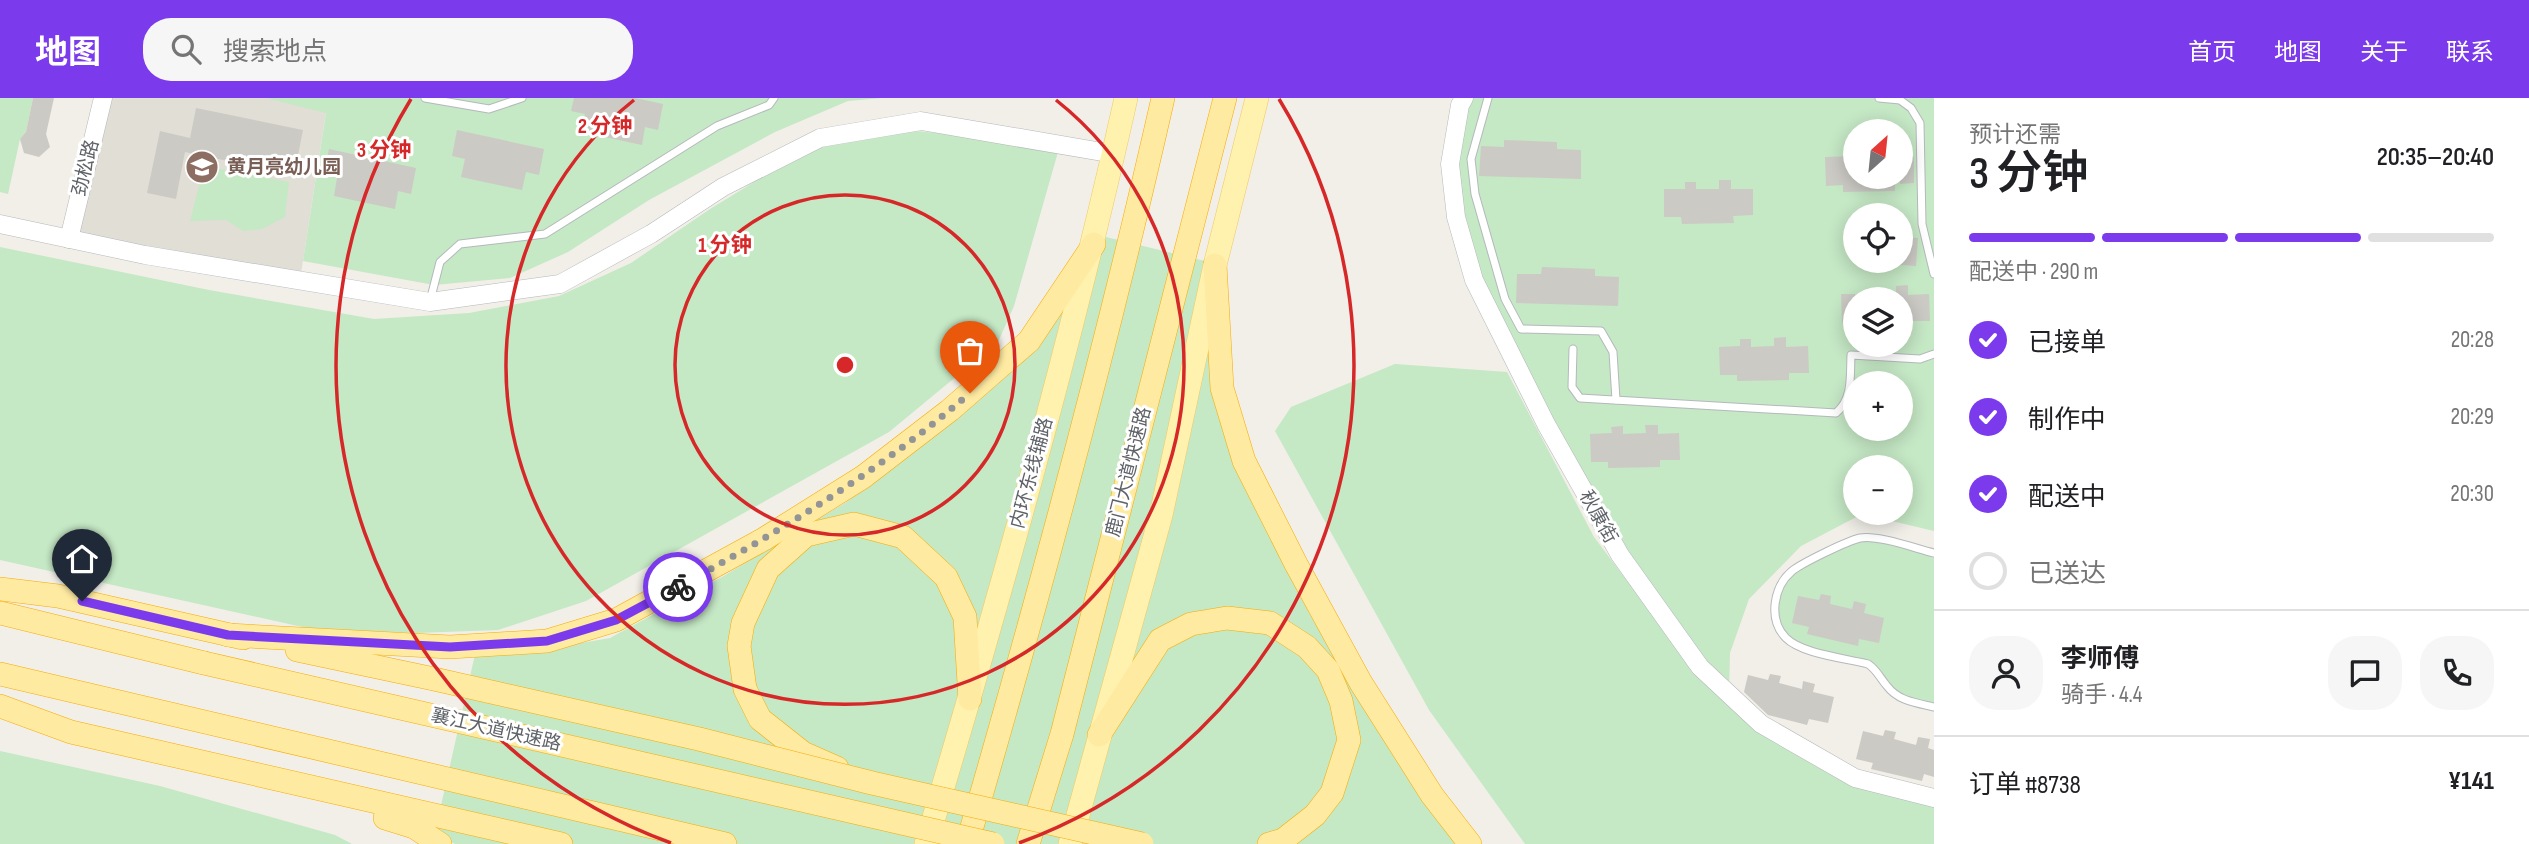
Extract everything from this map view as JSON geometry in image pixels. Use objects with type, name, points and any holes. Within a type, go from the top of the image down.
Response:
[{"type":"highway","points":[[967,844],[1059,520],[1126,257],[1163,98]]},
{"type":"highway","name":"鹿门大道快速路","points":[[1028,844],[1062,734],[1225,98]]},
{"type":"highway","points":[[228,635],[450,647],[547,641],[616,620],[764,539],[863,477],[950,410],[1029,341],[1094,244]]},
{"type":"highway","points":[[1215,265],[1222,388],[1244,461],[1361,683],[1432,795],[1470,844]]},
{"type":"highway","points":[[872,783],[803,753],[760,719],[745,689],[739,646],[743,623],[768,569],[806,535],[854,524],[903,537],[946,577],[965,617],[970,699]]},
{"type":"highway","points":[[0,589],[58,596],[434,679],[1142,844]]},
{"type":"highway","name":"襄江大道快速路","points":[[0,613],[204,663],[993,844]]},
{"type":"highway","points":[[1099,735],[1160,640],[1191,624],[1227,618],[1270,623],[1307,647],[1328,670],[1341,701],[1349,740],[1332,793],[1315,815],[1283,840],[1269,844]]},
{"type":"highway","points":[[0,674],[725,844]]},
{"type":"highway","points":[[0,706],[71,732],[561,844]]},
{"type":"highway","points":[[188,757],[414,827],[440,844]]},
{"type":"main road","name":"内环东线辅路","points":[[926,844],[970,699],[1094,244],[1126,98]]},
{"type":"main road","points":[[1070,844],[1160,515],[1215,265],[1257,98]]},
{"type":"main road","points":[[0,582],[58,596]]},
{"type":"main road","points":[[0,713],[33,720]]},
{"type":"street","name":"劲松路","points":[[69,239],[103,98]]},
{"type":"street","name":"秋康街","points":[[1464,98],[1460,106],[1450,164],[1456,217],[1474,280],[1546,424],[1620,555],[1700,667],[1761,724],[1856,778],[1934,798]]},
{"type":"street","points":[[0,225],[145,255],[430,302],[560,284],[651,234],[723,187],[820,138],[922,121],[1114,154]]},
{"type":"lane","points":[[425,98],[489,109],[523,98]]},
{"type":"lane","points":[[430,302],[440,262],[460,244],[545,234],[717,126],[769,105],[774,98]]},
{"type":"lane","points":[[1488,98],[1471,159],[1475,194],[1505,299],[1521,329],[1601,331],[1612,352],[1616,400]]},
{"type":"lane","points":[[1879,98],[1900,100],[1911,108],[1920,123],[1922,224],[1934,274]]},
{"type":"lane","points":[[1573,349],[1572,387],[1580,398],[1836,413],[1844,407],[1849,396],[1851,355],[1920,359],[1934,354]]},
{"type":"lane","points":[[1934,553],[1862,538],[1847,542],[1792,571],[1780,585],[1774,614],[1777,628],[1788,640],[1805,649],[1868,664],[1894,694],[1908,701],[1934,707]]},
{"type":"shaded area","name":"黄月亮幼儿园","points":[[103,98],[265,98],[326,112],[300,280],[69,239]]},
{"type":"green space","points":[[0,98],[33,98],[26,132],[20,139],[8,194],[0,192]]},
{"type":"green space","points":[[265,98],[882,98],[848,101],[775,132],[649,200],[568,252],[510,278],[434,285],[303,261],[326,113]]},
{"type":"green space","points":[[1464,98],[1934,98],[1934,531],[1909,525],[1913,525],[1913,455],[1843,455],[1843,524],[1801,546],[1749,599],[1730,653],[1729,694],[1620,555],[1474,280],[1450,164]]},
{"type":"green space","points":[[916,131],[1060,145],[1014,306],[998,342],[889,432],[586,601],[498,630],[416,633],[307,628],[0,560],[0,247],[209,290],[374,319],[469,313],[559,296],[631,263],[772,171],[823,147]]},
{"type":"green space","points":[[204,166],[289,182],[285,217],[262,229],[243,231],[226,220],[190,221]]},
{"type":"green space","points":[[1106,237],[1209,262],[1230,446],[1309,613],[1387,739],[1458,844],[455,844],[435,832],[476,650],[542,650],[610,638],[722,577],[845,503],[934,436],[1045,337]]},
{"type":"green space","points":[[1395,364],[1507,372],[1594,537],[1688,662],[1748,722],[1934,803],[1934,844],[1525,844],[1429,710],[1275,431],[1291,407]]},
{"type":"green space","points":[[1862,538],[1934,553],[1934,707],[1894,694],[1875,669],[1805,649],[1788,640],[1774,614],[1780,585],[1792,571]]},
{"type":"green space","points":[[0,751],[160,786],[335,835],[352,844],[0,844]]},
{"type":"building","points":[[33,98],[54,98],[46,134],[50,147],[39,157],[24,153],[20,139],[26,132]]},
{"type":"building","points":[[574,98],[635,98],[663,104],[658,130],[645,127],[642,145],[581,132],[585,114],[571,111]]},
{"type":"building","points":[[196,108],[303,130],[294,175],[185,152],[176,199],[147,193],[160,131],[190,138]]},
{"type":"building","points":[[457,130],[544,149],[539,175],[526,172],[522,190],[461,177],[465,159],[452,156]]},
{"type":"building","points":[[1504,140],[1557,142],[1557,149],[1581,150],[1581,179],[1479,176],[1481,146],[1504,147]]},
{"type":"building","points":[[329,149],[416,168],[411,194],[398,191],[395,209],[334,196],[337,178],[324,175]]},
{"type":"building","points":[[1843,156],[1843,185],[1826,186],[1825,157]]},
{"type":"building","points":[[1719,180],[1731,180],[1731,189],[1753,189],[1753,215],[1733,216],[1734,223],[1682,224],[1681,217],[1664,217],[1664,189],[1685,189],[1685,182],[1696,182],[1696,189],[1719,189]]},
{"type":"building","points":[[1843,189],[1895,189],[1895,191],[1843,192]]},
{"type":"building","points":[[1913,238],[1918,238],[1916,266],[1913,266]]},
{"type":"building","points":[[1542,267],[1595,269],[1595,276],[1619,277],[1618,306],[1516,303],[1517,274],[1541,274]]},
{"type":"building","points":[[1841,294],[1843,294],[1843,323]]},
{"type":"building","points":[[1929,294],[1930,321],[1913,321],[1913,295]]},
{"type":"building","points":[[1786,337],[1786,347],[1808,346],[1809,373],[1789,373],[1789,380],[1737,381],[1737,375],[1720,375],[1719,347],[1740,346],[1740,339],[1751,339],[1751,347],[1774,346],[1774,338]]},
{"type":"building","points":[[1645,425],[1658,425],[1658,434],[1679,433],[1680,460],[1660,460],[1660,467],[1608,468],[1608,462],[1591,462],[1590,434],[1612,433],[1611,427],[1623,426],[1623,434],[1646,433]]},
{"type":"building","points":[[1821,594],[1831,596],[1830,604],[1852,609],[1854,601],[1866,604],[1864,613],[1884,618],[1879,643],[1859,639],[1858,646],[1807,634],[1809,627],[1792,623],[1798,596],[1819,600]]},
{"type":"building","points":[[1770,674],[1781,676],[1779,683],[1802,689],[1803,681],[1815,684],[1813,692],[1834,697],[1828,723],[1809,719],[1807,725],[1768,715],[1744,692],[1748,675],[1768,680]]},
{"type":"building","points":[[1885,730],[1896,732],[1894,739],[1916,745],[1918,737],[1930,739],[1928,748],[1934,750],[1934,777],[1924,774],[1922,781],[1871,769],[1873,763],[1856,759],[1863,731],[1883,736]]},
{"type":"way so far","points":[[678,587],[764,539],[863,477],[970,393]]},
{"type":"place","name":"黄月亮幼儿园","points":[[202,167]]},
{"type":"route","points":[[82,601],[228,635],[450,647],[547,641],[616,620],[678,587]]}]
